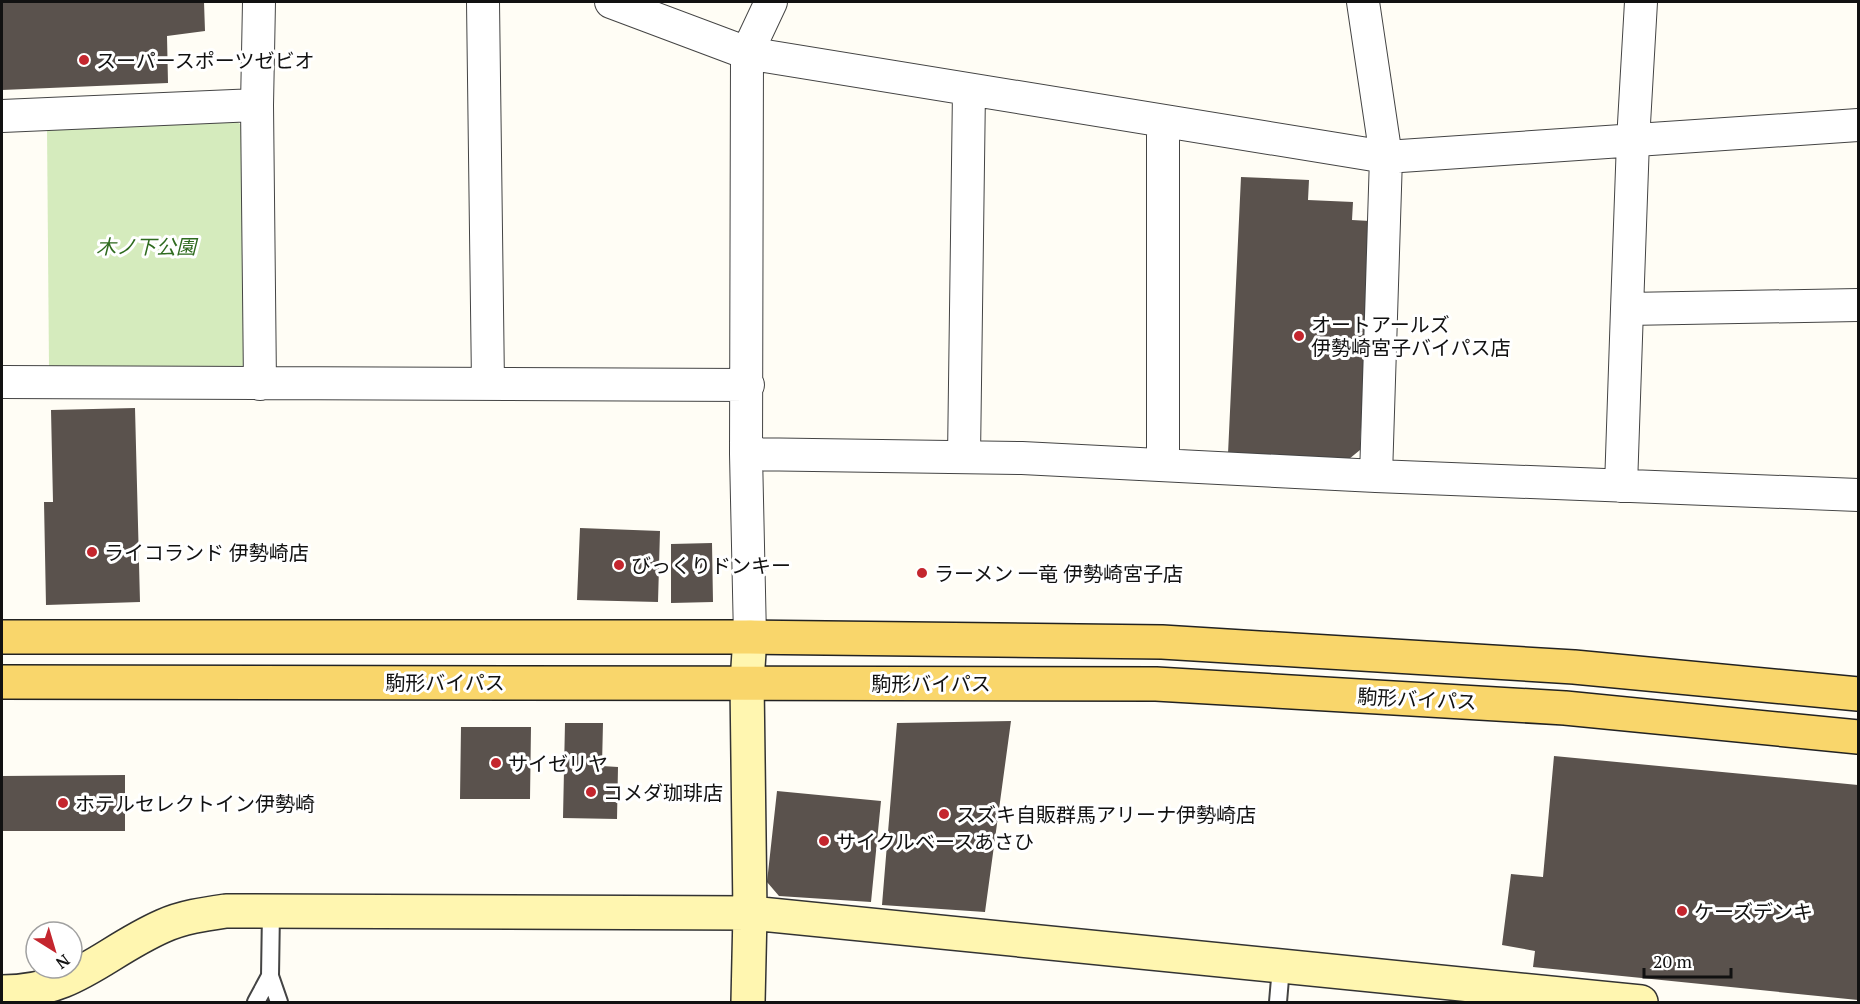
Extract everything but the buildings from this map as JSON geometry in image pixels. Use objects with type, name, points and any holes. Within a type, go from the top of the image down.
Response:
[{"type":"main road","name":"駒形バイパス","points":[[2,637],[750,637],[1162,642],[1574,667],[1858,694]]},
{"type":"main road","name":"駒形バイパス","points":[[2,682],[1156,684],[1566,708],[1858,737]]},
{"type":"street","points":[[259,2],[257,105],[260,384]]},
{"type":"street","points":[[483,2],[488,384]]},
{"type":"street","points":[[611,2],[747,53],[1386,157],[1858,125]]},
{"type":"street","points":[[748,1002],[750,914],[747,682],[750,637],[746,454],[748,385],[747,53],[771,2]]},
{"type":"street","points":[[1363,2],[1386,157],[1376,476]]},
{"type":"street","points":[[1621,486],[1632,141],[1641,2]]},
{"type":"street","points":[[964,457],[969,90]]},
{"type":"street","points":[[2,116],[257,105]]},
{"type":"street","points":[[1163,122],[1163,465]]},
{"type":"street","points":[[1627,309],[1858,305]]},
{"type":"street","points":[[2,381],[748,385]]},
{"type":"street","points":[[746,454],[1022,458],[1376,476],[1858,495]]},
{"type":"street","points":[[4,995],[24,992],[73,978],[163,925],[193,916],[226,911],[272,911],[750,914],[1281,967],[1442,993],[1641,1002]]},
{"type":"lane","points":[[272,911],[270,976],[279,1002]]},
{"type":"lane","points":[[1278,1002],[1281,967]]},
{"type":"lane","points":[[256,1002],[270,976]]},
{"type":"green space","name":"木ノ下公園","points":[[236,121],[245,128],[244,365],[239,371],[49,368],[47,128]]},
{"type":"place","name":"スーパースポーツゼビオ","points":[[84,60]]},
{"type":"place","name":"オートアールズ 伊勢崎宮子バイパス店","points":[[1299,336]]},
{"type":"place","name":"ライコランド 伊勢崎店","points":[[92,552]]},
{"type":"place","name":"びっくりドンキー","points":[[619,565]]},
{"type":"place","name":"ラーメン 一竜 伊勢崎宮子店","points":[[922,573]]},
{"type":"place","name":"サイゼリヤ","points":[[496,763]]},
{"type":"place","name":"コメダ珈琲店","points":[[591,792]]},
{"type":"place","name":"ホテルセレクトイン伊勢崎","points":[[63,803]]},
{"type":"place","name":"スズキ自販群馬アリーナ伊勢崎店","points":[[944,814]]},
{"type":"place","name":"サイクルベースあさひ","points":[[824,841]]},
{"type":"place","name":"ケーズデンキ","points":[[1682,911]]}]
